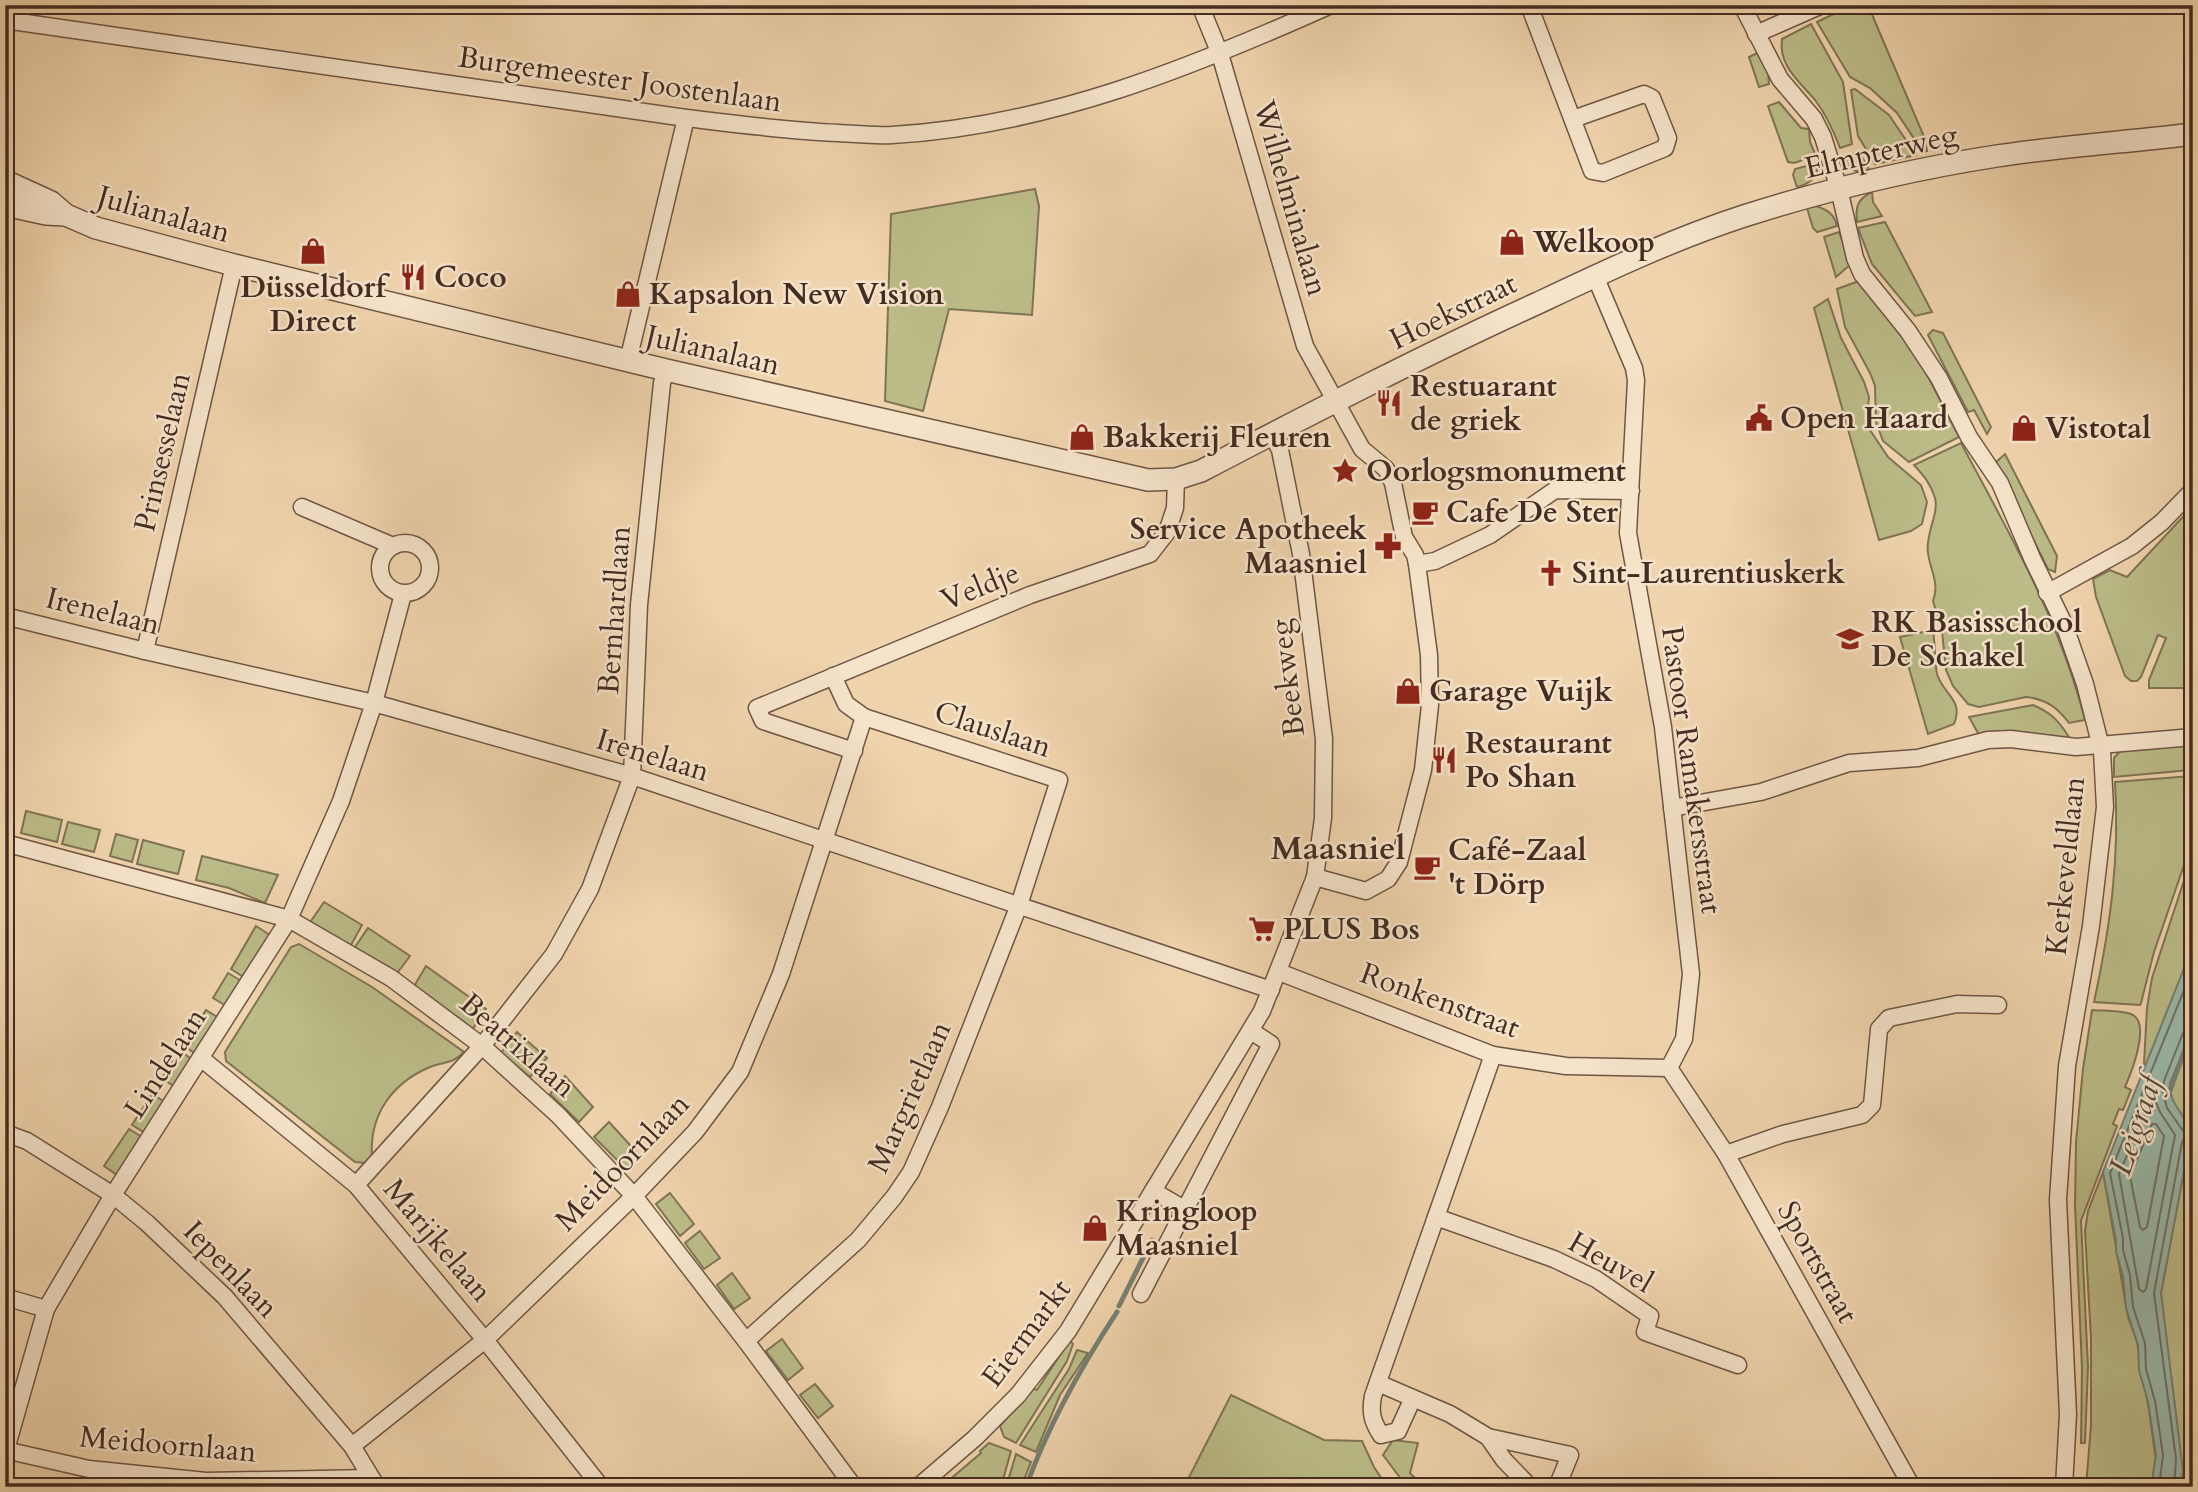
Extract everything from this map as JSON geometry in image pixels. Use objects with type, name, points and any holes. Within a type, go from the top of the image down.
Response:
[{"type":"street","name":"Wilhelminalaan","points":[[1200,5],[1220,54],[1305,346],[1363,449],[1386,469],[1393,483],[1404,537],[1415,555],[1417,564],[1429,655],[1430,705],[1423,770],[1399,862],[1388,879],[1366,891],[1315,877]]},
{"type":"street","name":"Burgemeester Joostenlaan","points":[[5,20],[686,118],[796,131],[888,136],[965,129],[1070,106],[1220,54],[1331,5]]},
{"type":"street","points":[[1529,5],[1592,170],[1603,173],[1665,148],[1668,138],[1652,98],[1644,94],[1573,119]]},
{"type":"street","name":"Kerkeveldlaan","points":[[1742,5],[1780,79],[1814,119],[1823,137],[1839,189],[1855,258],[1862,274],[1908,331],[1939,378],[1969,437],[2000,483],[2047,593],[2064,624],[2077,659],[2100,743],[2105,807],[2091,926],[2067,1066],[2058,1200],[2068,1414],[2064,1487]]},
{"type":"street","points":[[1756,34],[1800,10],[1822,5]]},
{"type":"street","points":[[628,361],[686,118]]},
{"type":"street","name":"Elmpterweg","points":[[1595,276],[1703,231],[1839,189],[1997,156],[2193,134]]},
{"type":"street","name":"Julianalaan","points":[[5,181],[51,202],[66,215],[96,228],[234,265],[666,370],[1148,480],[1176,479],[1201,471],[1337,401]]},
{"type":"street","name":"Julianalaan","points":[[5,205],[46,214],[66,215]]},
{"type":"street","name":"Prinsesselaan","points":[[145,651],[234,265]]},
{"type":"street","name":"Hoekstraat","points":[[1337,401],[1452,342],[1595,276]]},
{"type":"street","name":"Pastoor Ramakersstraat","points":[[1595,276],[1634,368],[1636,380],[1628,533],[1663,727],[1692,974],[1684,1040],[1669,1068]]},
{"type":"street","name":"Bernhardlaan","points":[[356,1185],[482,1046],[554,954],[590,889],[632,776],[639,605],[662,383],[666,370]]},
{"type":"street","name":"Beekweg","points":[[1272,434],[1280,450],[1301,554],[1324,739],[1323,818],[1315,877],[1279,972]]},
{"type":"street","name":"Veldje","points":[[854,751],[763,721],[757,708],[1030,595],[1150,554],[1167,532],[1175,508],[1176,479]]},
{"type":"street","points":[[1417,564],[1435,561],[1490,534],[1555,490],[1631,491]]},
{"type":"street","points":[[2047,593],[2132,546],[2162,522],[2193,490]]},
{"type":"street","points":[[302,507],[393,546]]},
{"type":"street","points":[[402,543],[416,545],[424,551],[430,561],[431,570],[425,585],[415,592],[403,594],[387,586],[380,569],[383,555],[393,546],[402,543]]},
{"type":"street","name":"Lindelaan","points":[[5,1451],[46,1309],[113,1195],[289,919],[341,801],[374,703],[403,594]]},
{"type":"street","name":"Irenelaan","points":[[5,616],[374,703],[632,776],[1271,989]]},
{"type":"street","name":"Clauslaan","points":[[833,676],[846,704],[864,718],[1059,780],[1019,905]]},
{"type":"street","points":[[825,840],[864,718]]},
{"type":"street","points":[[1672,808],[1761,792],[1849,763],[1918,758],[1989,740],[2011,739],[2065,747],[2193,737]]},
{"type":"street","name":"Meidoornlaan","points":[[352,1446],[485,1340],[634,1196],[695,1132],[740,1072],[781,974],[825,840]]},
{"type":"street","name":"Beatrixlaan","points":[[5,843],[289,919],[391,978],[482,1046],[558,1115],[634,1196],[854,1487]]},
{"type":"street","name":"Margrietlaan","points":[[746,1341],[858,1240],[911,1172],[940,1107],[1019,905]]},
{"type":"street","name":"Ronkenstraat","points":[[1279,972],[1493,1055],[1566,1066],[1669,1068]]},
{"type":"street","name":"Eiermarkt","points":[[918,1487],[975,1438],[1018,1395],[1068,1331],[1251,1031],[1279,972]]},
{"type":"street","points":[[1726,1154],[1783,1134],[1862,1115],[1872,1105],[1879,1029],[1889,1018],[1957,1004],[1998,1005]]},
{"type":"street","points":[[1141,1294],[1271,1044],[1251,1031]]},
{"type":"street","points":[[1412,1400],[1398,1431],[1381,1435],[1373,1423],[1370,1411],[1378,1383],[1493,1055]]},
{"type":"street","name":"Marijkelaan","points":[[202,1059],[356,1185],[485,1340],[601,1487]]},
{"type":"street","name":"Sportstraat","points":[[1669,1068],[1726,1154],[1912,1487]]},
{"type":"street","name":"Iepenlaan","points":[[5,1133],[27,1141],[113,1195],[225,1297],[352,1446],[374,1482]]},
{"type":"street","points":[[1153,1191],[1184,1209]]},
{"type":"street","name":"Heuvel","points":[[1436,1217],[1554,1258],[1596,1279],[1650,1316],[1645,1332],[1738,1365]]},
{"type":"street","points":[[5,1297],[46,1309]]},
{"type":"street","points":[[1378,1383],[1450,1415],[1488,1437],[1570,1455],[1557,1487]]},
{"type":"street","points":[[1488,1437],[1504,1460],[1531,1487]]},
{"type":"street","name":"Meidoornlaan","points":[[5,1451],[89,1469],[206,1481],[374,1482]]},
{"type":"green space","points":[[1852,5],[1868,5],[1925,139],[1927,151],[1923,152],[1897,113],[1870,88],[1850,77],[1817,22]]},
{"type":"green space","points":[[1811,24],[1843,82],[1852,144],[1840,148],[1823,111],[1791,73],[1783,57],[1782,39]]},
{"type":"green space","points":[[1757,53],[1768,72],[1769,84],[1759,87],[1749,57]]},
{"type":"green space","points":[[1855,89],[1889,115],[1916,155],[1875,164],[1858,136],[1851,90]]},
{"type":"green space","points":[[1779,102],[1801,128],[1809,129],[1810,142],[1816,156],[1794,163],[1788,162],[1768,106]]},
{"type":"green space","points":[[1859,152],[1870,171],[1856,171],[1847,166],[1844,157]]},
{"type":"green space","points":[[1818,163],[1817,172],[1812,179],[1797,187],[1793,175],[1795,169]]},
{"type":"green space","points":[[1035,189],[1039,206],[1032,315],[949,309],[923,411],[885,401],[891,214]]},
{"type":"green space","points":[[1872,192],[1873,202],[1882,216],[1857,222],[1858,204]]},
{"type":"green space","points":[[1816,206],[1830,213],[1837,226],[1817,232],[1813,228],[1807,208]]},
{"type":"green space","points":[[1885,222],[1932,312],[1915,316],[1872,264],[1858,228]]},
{"type":"green space","points":[[1839,232],[1851,264],[1836,277],[1824,237]]},
{"type":"green space","points":[[1859,281],[1892,320],[1920,361],[1959,437],[1909,462],[1883,441],[1876,422],[1875,386],[1845,327],[1837,289]]},
{"type":"green space","points":[[1828,299],[1841,338],[1869,397],[1866,424],[1888,457],[1921,485],[1927,502],[1922,524],[1911,531],[1879,540],[1814,308]]},
{"type":"green space","points":[[1933,330],[1943,333],[1991,427],[1987,434],[1974,410],[1968,412],[1928,335]]},
{"type":"green space","points":[[1961,443],[2032,578],[2062,647],[2085,720],[2069,723],[2051,705],[2026,697],[1979,707],[1968,704],[1953,686],[1946,670],[1942,631],[1933,601],[1935,582],[1928,553],[1935,498],[1927,480],[1914,465]]},
{"type":"green space","points":[[2005,454],[2057,556],[2055,572],[2048,569],[1995,463]]},
{"type":"green space","points":[[2193,506],[2193,688],[2149,688],[2149,680],[2166,638],[2158,635],[2141,677],[2137,681],[2131,681],[2125,676],[2096,597],[2093,579],[2110,570],[2127,577]]},
{"type":"green space","points":[[1933,630],[1937,674],[1957,709],[1954,724],[1928,734],[1900,637]]},
{"type":"green space","points":[[2033,705],[2055,719],[2070,739],[2024,732],[1979,735],[1969,717]]},
{"type":"green space","points":[[2189,742],[2190,770],[2114,777],[2114,758],[2121,750]]},
{"type":"green space","points":[[2191,776],[2193,839],[2154,952],[2141,1003],[2094,1002],[2105,947],[2115,865],[2115,782]]},
{"type":"green space","points":[[26,811],[62,820],[57,842],[21,833]]},
{"type":"green space","points":[[68,822],[100,830],[94,852],[62,844]]},
{"type":"green space","points":[[116,834],[138,840],[132,862],[110,856]]},
{"type":"green space","points":[[143,840],[184,851],[178,874],[137,864]]},
{"type":"green space","points":[[2193,853],[2193,946],[2146,1065],[2147,1008],[2152,978]]},
{"type":"green space","points":[[202,856],[278,875],[265,903],[229,888],[196,880]]},
{"type":"green space","points":[[324,902],[362,925],[350,947],[309,924]]},
{"type":"green space","points":[[256,926],[270,935],[245,978],[231,969]]},
{"type":"green space","points":[[368,928],[410,956],[395,976],[353,950]]},
{"type":"green space","points":[[299,944],[372,987],[464,1052],[451,1061],[416,1074],[394,1091],[379,1114],[374,1127],[372,1157],[365,1163],[355,1162],[226,1061],[225,1052],[291,947]]},
{"type":"green space","points":[[426,966],[486,1009],[472,1030],[413,988]]},
{"type":"green space","points":[[228,973],[243,982],[228,1007],[213,998]]},
{"type":"green space","points":[[206,1010],[219,1018],[196,1054],[184,1046]]},
{"type":"green space","points":[[2092,1010],[2131,1014],[2137,1019],[2140,1037],[2125,1087],[2131,1090],[2123,1110],[2119,1109],[2113,1124],[2117,1126],[2081,1221],[2088,1367],[2085,1443],[2081,1443],[2082,1368],[2075,1205],[2076,1142]]},
{"type":"green space","points":[[2193,1028],[2193,1487],[2180,1487],[2182,1478],[2161,1293],[2191,1134],[2172,1100],[2171,1084]]},
{"type":"green space","points":[[517,1032],[547,1058],[530,1077],[501,1053]]},
{"type":"green space","points":[[180,1051],[193,1060],[175,1087],[162,1078]]},
{"type":"green space","points":[[565,1076],[593,1107],[579,1122],[550,1094]]},
{"type":"green space","points":[[152,1094],[165,1102],[145,1133],[132,1125]]},
{"type":"green space","points":[[609,1122],[640,1156],[626,1169],[594,1137]]},
{"type":"green space","points":[[129,1129],[142,1137],[117,1175],[104,1166]]},
{"type":"green space","points":[[2103,1172],[2128,1317],[2137,1342],[2149,1410],[2156,1461],[2151,1487],[2086,1487],[2091,1425],[2091,1339],[2085,1231],[2088,1211]]},
{"type":"green space","points":[[670,1193],[694,1224],[680,1236],[656,1204]]},
{"type":"green space","points":[[700,1231],[720,1258],[704,1269],[685,1243]]},
{"type":"green space","points":[[732,1273],[750,1298],[734,1309],[717,1285]]},
{"type":"green space","points":[[782,1339],[803,1368],[788,1380],[766,1351]]},
{"type":"green space","points":[[1070,1340],[1073,1344],[1067,1361],[1016,1443],[1004,1437],[1000,1426],[1032,1388],[1037,1390]]},
{"type":"green space","points":[[1077,1350],[1088,1353],[1060,1395],[1036,1452],[1020,1445],[1069,1369]]},
{"type":"green space","points":[[815,1384],[833,1406],[818,1418],[800,1395]]},
{"type":"green space","points":[[1231,1395],[1324,1440],[1362,1441],[1387,1487],[1184,1487]]},
{"type":"green space","points":[[1393,1440],[1418,1443],[1410,1473],[1424,1487],[1407,1487],[1383,1455]]},
{"type":"green space","points":[[989,1443],[1011,1451],[1001,1487],[951,1487],[948,1481]]},
{"type":"green space","points":[[1016,1454],[1031,1462],[1021,1487],[1010,1487],[1007,1484]]},
{"type":"water","points":[[2193,946],[2193,1028],[2170,1083],[2172,1097],[2191,1134],[2161,1293],[2183,1471],[2180,1487],[2151,1487],[2156,1455],[2148,1402],[2139,1370],[2138,1345],[2126,1308],[2123,1276],[2116,1252],[2103,1172]]},
{"type":"waterway","name":"Leigraaf","points":[[2168,1096],[2193,1027]]},
{"type":"waterway","points":[[1119,1306],[1152,1240]]},
{"type":"waterway","points":[[1026,1487],[1044,1441],[1066,1397],[1117,1312]]},
{"type":"place","name":"Welkoop","points":[[1512,242]]},
{"type":"place","name":"Düsseldorf Direct","points":[[313,251]]},
{"type":"place","name":"Coco","points":[[413,277]]},
{"type":"place","name":"Kapsalon New Vision","points":[[628,294]]},
{"type":"place","name":"Restuarant de griek","points":[[1389,403]]},
{"type":"place","name":"Open Haard","points":[[1759,418]]},
{"type":"place","name":"Vistotal","points":[[2024,428]]},
{"type":"place","name":"Bakkerij Fleuren","points":[[1082,437]]},
{"type":"place","name":"Oorlogsmonument","points":[[1345,471]]},
{"type":"place","name":"Cafe De Ster","points":[[1425,512]]},
{"type":"place","name":"Service Apotheek Maasniel","points":[[1388,546]]},
{"type":"place","name":"Sint-Laurentiuskerk","points":[[1551,573]]},
{"type":"place","name":"RK Basisschool De Schakel","points":[[1850,639]]},
{"type":"place","name":"Garage Vuijk","points":[[1408,691]]},
{"type":"place","name":"Restaurant Po Shan","points":[[1444,760]]},
{"type":"place","name":"Café-Zaal 't Dörp","points":[[1427,867]]},
{"type":"place","name":"PLUS Bos","points":[[1262,929]]},
{"type":"place","name":"Kringloop Maasniel","points":[[1095,1228]]},
{"type":"district","name":"Maasniel","points":[[1338,847]]}]
